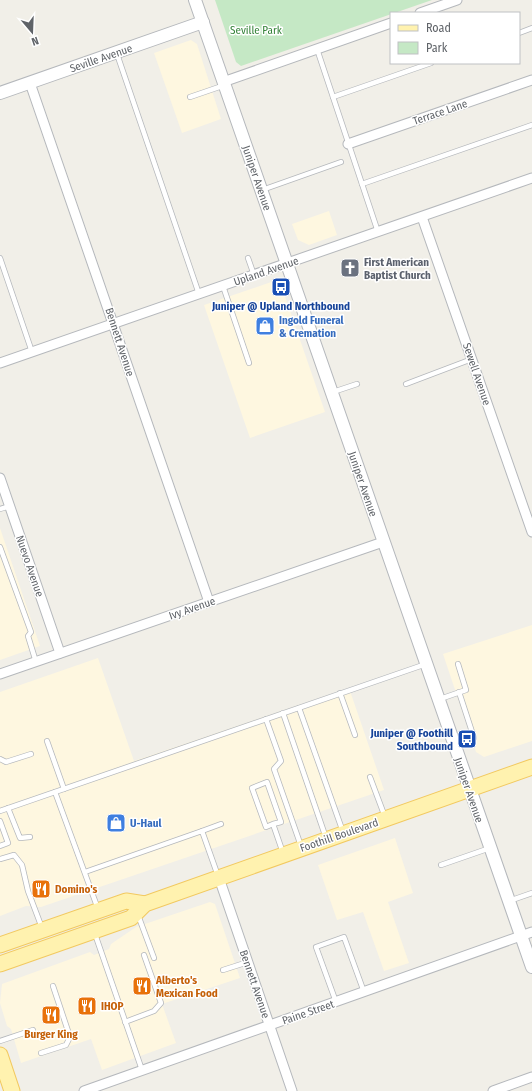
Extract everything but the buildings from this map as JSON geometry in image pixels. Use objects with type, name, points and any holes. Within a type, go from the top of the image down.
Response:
[{"type":"main road","name":"Foothill Boulevard","points":[[0,964],[131,918],[141,908],[219,878],[469,788],[532,767]]},
{"type":"main road","name":"Foothill Boulevard","points":[[0,945],[126,901],[141,908]]},
{"type":"main road","points":[[0,1055],[12,1091]]},
{"type":"street","name":"Juniper Avenue","points":[[195,0],[490,848],[509,901],[526,934],[532,967]]},
{"type":"street","points":[[423,12],[457,0]]},
{"type":"street","name":"Seville Avenue","points":[[0,93],[203,22]]},
{"type":"street","points":[[224,83],[390,23]]},
{"type":"street","name":"Terrace Lane","points":[[348,144],[532,80]]},
{"type":"street","name":"Bennett Avenue","points":[[30,83],[209,602]]},
{"type":"street","name":"Upland Avenue","points":[[0,363],[532,178]]},
{"type":"street","name":"Sewell Avenue","points":[[422,217],[532,532]]},
{"type":"street","name":"Nuevo Avenue","points":[[0,478],[60,653]]},
{"type":"street","name":"Ivy Avenue","points":[[0,674],[383,542]]},
{"type":"street","name":"Bennett Avenue","points":[[219,878],[292,1091]]},
{"type":"street","name":"Paine Street","points":[[84,1091],[526,934]]},
{"type":"street","points":[[493,1091],[532,1077]]},
{"type":"lane","points":[[520,33],[532,28]]},
{"type":"lane","points":[[317,49],[378,232]]},
{"type":"lane","points":[[116,52],[199,294]]},
{"type":"lane","points":[[332,97],[428,64]]},
{"type":"lane","points":[[190,97],[224,83]]},
{"type":"lane","points":[[362,184],[532,126]]},
{"type":"lane","points":[[261,190],[341,162]]},
{"type":"lane","points":[[0,258],[32,352]]},
{"type":"lane","points":[[248,258],[254,275]]},
{"type":"lane","points":[[223,286],[249,363]]},
{"type":"lane","points":[[406,384],[472,360]]},
{"type":"lane","points":[[332,393],[357,384]]},
{"type":"lane","points":[[0,509],[10,506]]},
{"type":"lane","points":[[0,547],[31,632],[28,636],[36,662]]},
{"type":"lane","points":[[0,811],[426,664]]},
{"type":"lane","points":[[438,700],[466,690],[458,664]]},
{"type":"lane","points":[[459,692],[474,738]]},
{"type":"lane","points":[[340,693],[355,735]]},
{"type":"lane","points":[[299,708],[344,834]]},
{"type":"lane","points":[[283,713],[326,840]]},
{"type":"lane","points":[[266,719],[281,761],[274,769],[302,848]]},
{"type":"lane","points":[[47,741],[64,789]]},
{"type":"lane","points":[[0,759],[6,762],[31,754]]},
{"type":"lane","points":[[370,777],[385,819]]},
{"type":"lane","points":[[267,782],[281,822],[273,824],[266,827],[252,788],[267,782]]},
{"type":"lane","points":[[55,792],[98,911]]},
{"type":"lane","points":[[8,808],[20,838],[30,837]]},
{"type":"lane","points":[[0,821],[8,843],[0,846]]},
{"type":"lane","points":[[85,872],[221,824]]},
{"type":"lane","points":[[273,824],[284,855]]},
{"type":"lane","points":[[202,831],[219,878]]},
{"type":"lane","points":[[441,865],[490,848]]},
{"type":"lane","points":[[0,859],[14,855],[22,864],[28,891],[43,930]]},
{"type":"lane","points":[[509,901],[532,892]]},
{"type":"lane","points":[[141,908],[154,958]]},
{"type":"lane","points":[[94,931],[142,1070]]},
{"type":"lane","points":[[336,1002],[316,947],[344,936],[364,992]]},
{"type":"lane","points":[[125,1022],[154,1011],[161,1003],[144,955]]},
{"type":"lane","points":[[222,970],[248,962]]},
{"type":"lane","points":[[41,1053],[66,1045],[70,1037],[53,986]]},
{"type":"lane","points":[[0,1041],[33,1030]]},
{"type":"shaded area","points":[[191,40],[197,44],[221,119],[182,133],[154,53]]},
{"type":"shaded area","points":[[329,211],[337,235],[309,245],[298,240],[292,224]]},
{"type":"shaded area","points":[[277,280],[281,285],[325,412],[250,438],[204,305]]},
{"type":"shaded area","points":[[0,528],[40,646],[0,660]]},
{"type":"shaded area","points":[[532,625],[532,741],[484,757],[476,752],[443,654]]},
{"type":"shaded area","points":[[98,658],[134,761],[349,688],[384,790],[41,907],[26,906],[0,916],[0,692]]},
{"type":"shaded area","points":[[395,838],[413,893],[388,902],[409,963],[384,971],[363,912],[337,920],[318,865]]},
{"type":"shaded area","points":[[210,902],[215,904],[240,978],[162,1004],[176,1043],[102,1070],[91,1039],[21,1063],[11,1029],[7,1026],[0,1003],[2,984],[90,952],[94,955],[109,949],[111,944],[136,927]]},
{"type":"green space","name":"Seville Park","points":[[215,0],[432,0],[397,12],[390,12],[390,15],[241,66],[236,62]]},
{"type":"place","name":"First American Baptist Church","points":[[350,268]]},
{"type":"place","name":"Juniper @ Upland Northbound","points":[[281,287]]},
{"type":"place","name":"Ingold Funeral & Cremation","points":[[265,326]]},
{"type":"place","name":"Juniper @ Foothill Southbound","points":[[467,739]]},
{"type":"place","name":"U-Haul","points":[[116,823]]},
{"type":"place","name":"Domino's","points":[[41,889]]},
{"type":"place","name":"Alberto's Mexican Food","points":[[142,986]]},
{"type":"place","name":"IHOP","points":[[87,1006]]},
{"type":"place","name":"Burger King","points":[[51,1015]]}]
